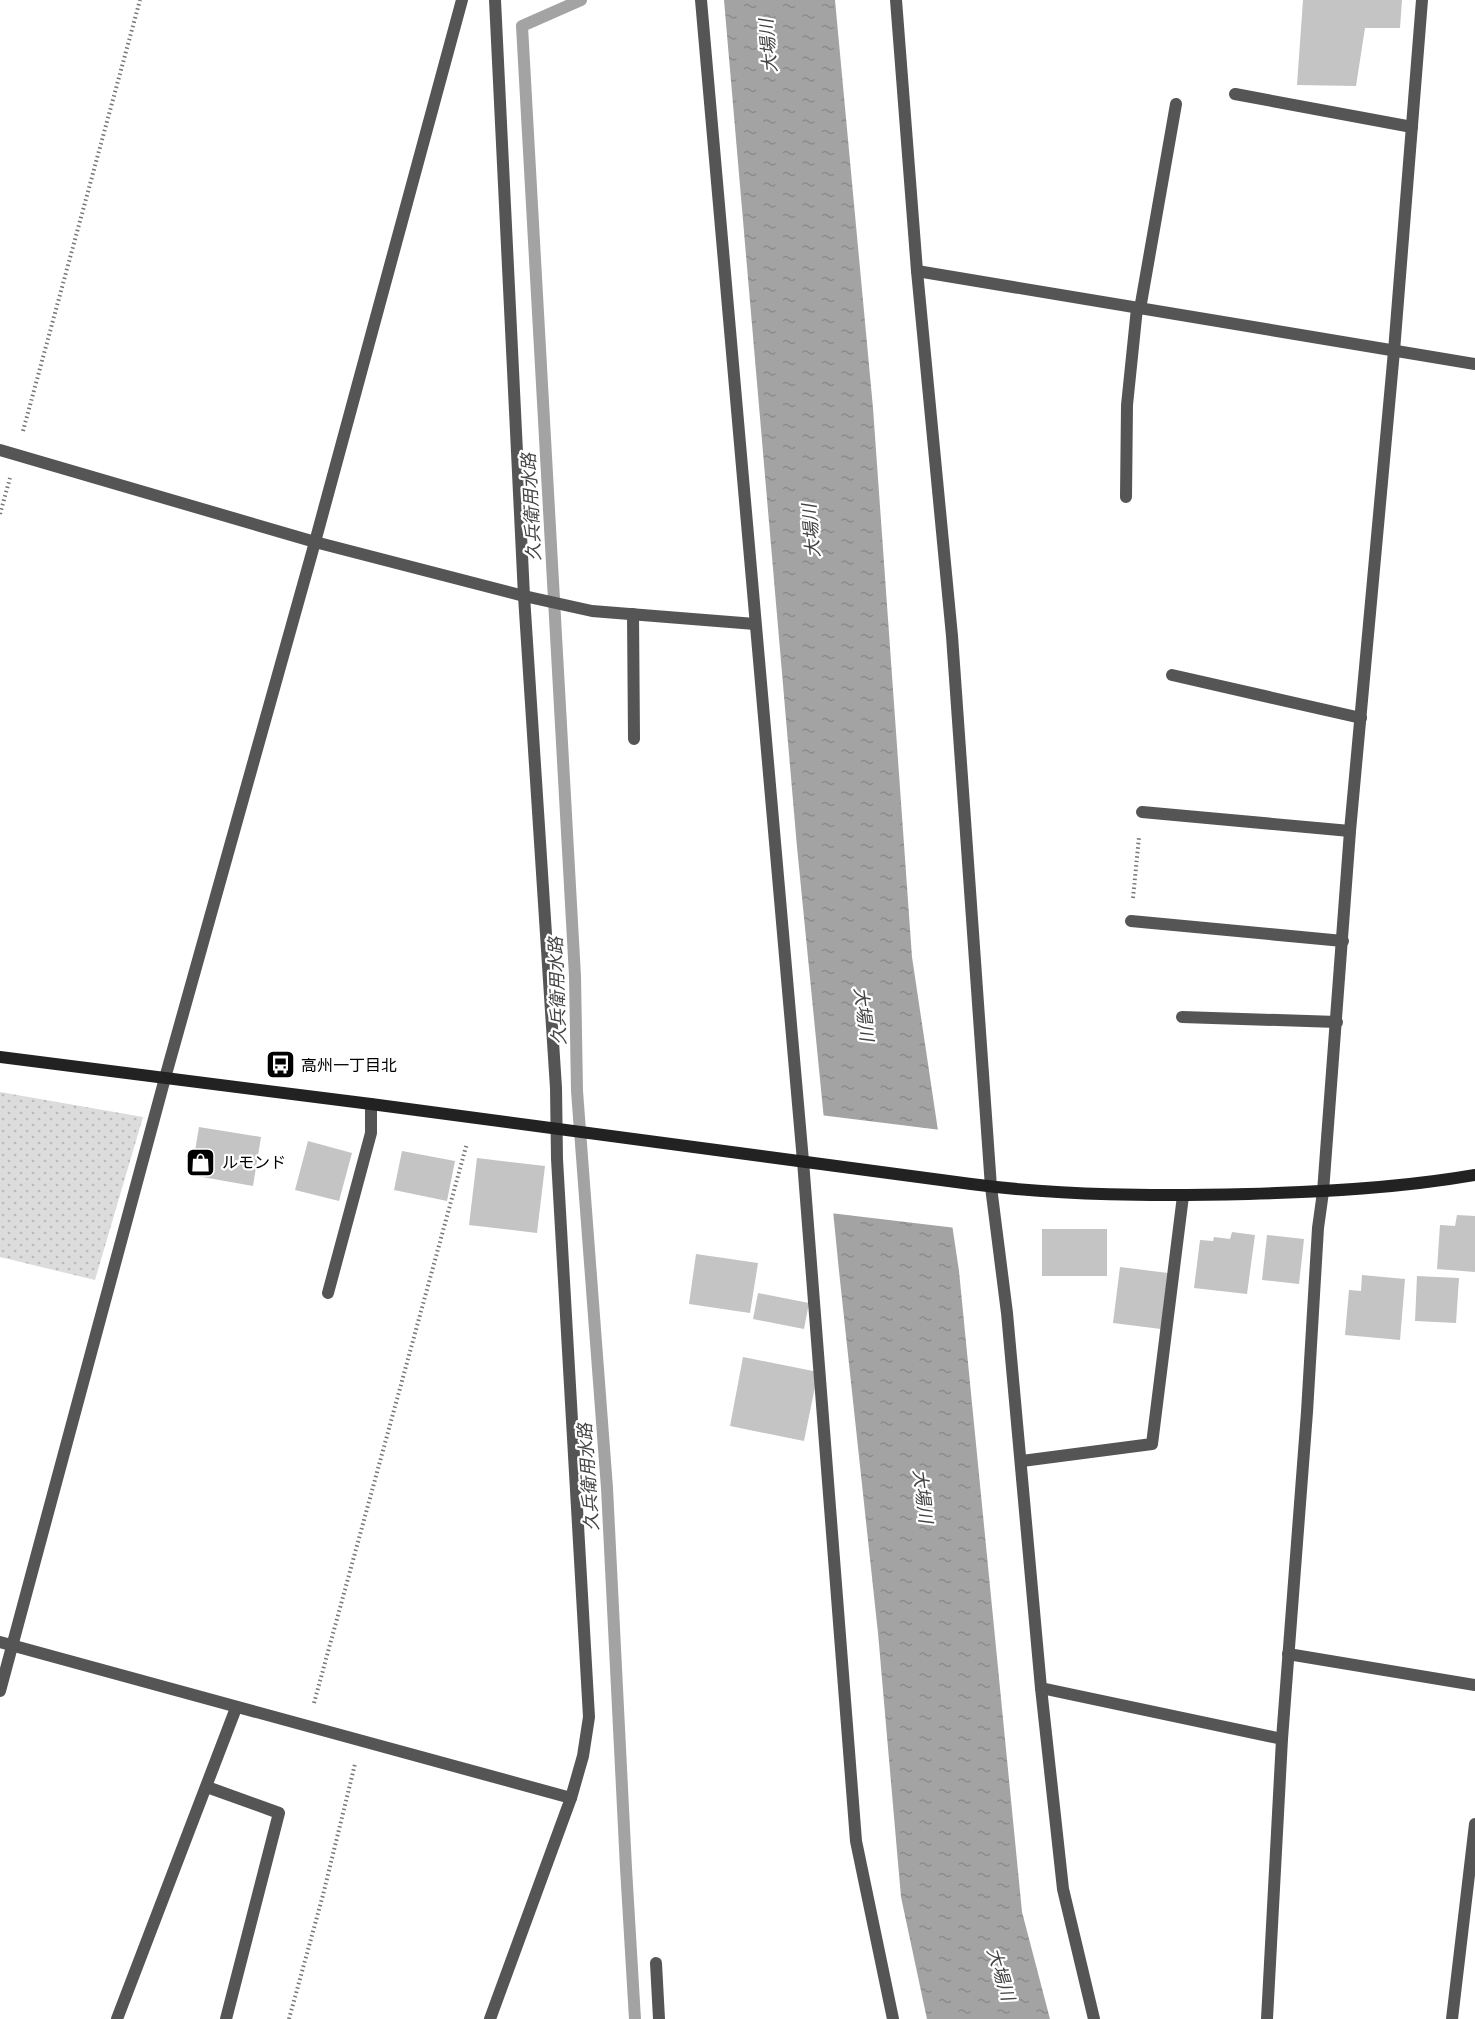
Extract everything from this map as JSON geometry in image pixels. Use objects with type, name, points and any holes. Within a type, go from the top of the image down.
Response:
[{"type":"street","points":[[0,1691],[6,1644],[315,542],[462,0]]},
{"type":"street","points":[[490,2019],[571,1798],[583,1756],[589,1717],[556,1130],[556,1088],[524,596],[495,0]]},
{"type":"street","points":[[701,0],[803,1161],[856,1841],[893,2019]]},
{"type":"street","points":[[896,0],[917,271],[952,636],[991,1186],[1007,1313],[1041,1688],[1063,1889],[1094,2019]]},
{"type":"street","points":[[1267,2019],[1282,1739],[1307,1412],[1318,1228],[1323,1192],[1350,831],[1394,351],[1422,0]]},
{"type":"street","points":[[1235,94],[1412,127]]},
{"type":"street","points":[[1126,497],[1127,405],[1138,308],[1176,104]]},
{"type":"street","points":[[917,271],[1475,364]]},
{"type":"street","points":[[0,450],[315,542],[524,596],[592,611],[755,624]]},
{"type":"street","points":[[633,614],[634,739]]},
{"type":"street","points":[[1172,675],[1362,718]]},
{"type":"street","points":[[1142,812],[1350,831]]},
{"type":"street","points":[[1131,921],[1342,941]]},
{"type":"street","points":[[1182,1017],[1337,1022]]},
{"type":"street","points":[[0,1058],[371,1104],[971,1184],[1062,1192],[1183,1196],[1323,1192],[1475,1175]]},
{"type":"street","points":[[328,1293],[371,1133],[371,1104]]},
{"type":"street","points":[[1022,1461],[1152,1444],[1183,1196]]},
{"type":"street","points":[[6,1644],[571,1798]]},
{"type":"street","points":[[1288,1654],[1475,1685]]},
{"type":"street","points":[[1041,1688],[1282,1739]]},
{"type":"street","points":[[117,2019],[236,1708]]},
{"type":"street","points":[[207,1787],[279,1813],[226,2019]]},
{"type":"street","points":[[1452,2019],[1475,1824]]},
{"type":"street","points":[[656,1963],[659,2019]]},
{"type":"path","points":[[0,514],[140,0]]},
{"type":"path","points":[[1131,921],[1142,812]]},
{"type":"path","points":[[307,1727],[467,1143]]},
{"type":"path","points":[[289,2019],[361,1742]]},
{"type":"shaded area","points":[[0,1092],[143,1117],[95,1280],[0,1257]]},
{"type":"water","name":"大場川","points":[[724,0],[835,0],[873,408],[912,957],[959,1271],[1022,1912],[1050,2019],[927,2019],[901,1897],[878,1633],[797,847]]},
{"type":"pier","points":[[820,1115],[941,1130],[956,1228],[830,1213]]},
{"type":"building","points":[[1303,0],[1402,0],[1400,28],[1365,28],[1356,86],[1297,85]]},
{"type":"building","points":[[199,1127],[261,1137],[253,1186],[191,1175]]},
{"type":"building","points":[[308,1141],[352,1153],[339,1201],[295,1190]]},
{"type":"building","points":[[402,1151],[455,1161],[447,1201],[394,1190]]},
{"type":"building","points":[[477,1158],[545,1166],[537,1233],[469,1225]]},
{"type":"building","points":[[1457,1215],[1475,1216],[1475,1272],[1437,1269],[1440,1225],[1455,1226]]},
{"type":"building","points":[[1042,1229],[1107,1229],[1107,1276],[1042,1276]]},
{"type":"building","points":[[1232,1232],[1255,1235],[1247,1294],[1194,1288],[1200,1240],[1213,1241],[1214,1237],[1230,1239]]},
{"type":"building","points":[[1267,1235],[1304,1239],[1299,1284],[1262,1280]]},
{"type":"building","points":[[696,1254],[758,1263],[750,1313],[689,1304]]},
{"type":"building","points":[[1120,1267],[1168,1273],[1161,1329],[1113,1323]]},
{"type":"building","points":[[1362,1275],[1405,1279],[1400,1340],[1345,1335],[1349,1290],[1361,1291]]},
{"type":"building","points":[[1417,1276],[1459,1278],[1456,1323],[1415,1321]]},
{"type":"building","points":[[758,1293],[809,1303],[804,1329],[753,1319]]},
{"type":"building","points":[[743,1357],[818,1372],[804,1441],[730,1426]]},
{"type":"waterway","name":"久兵衛用水路","points":[[581,0],[522,26],[575,976],[577,1091],[607,1488],[635,2019]]},
{"type":"place","name":"高州一丁目北","points":[[280,1065]]},
{"type":"place","name":"ルモンド","points":[[201,1162]]}]
